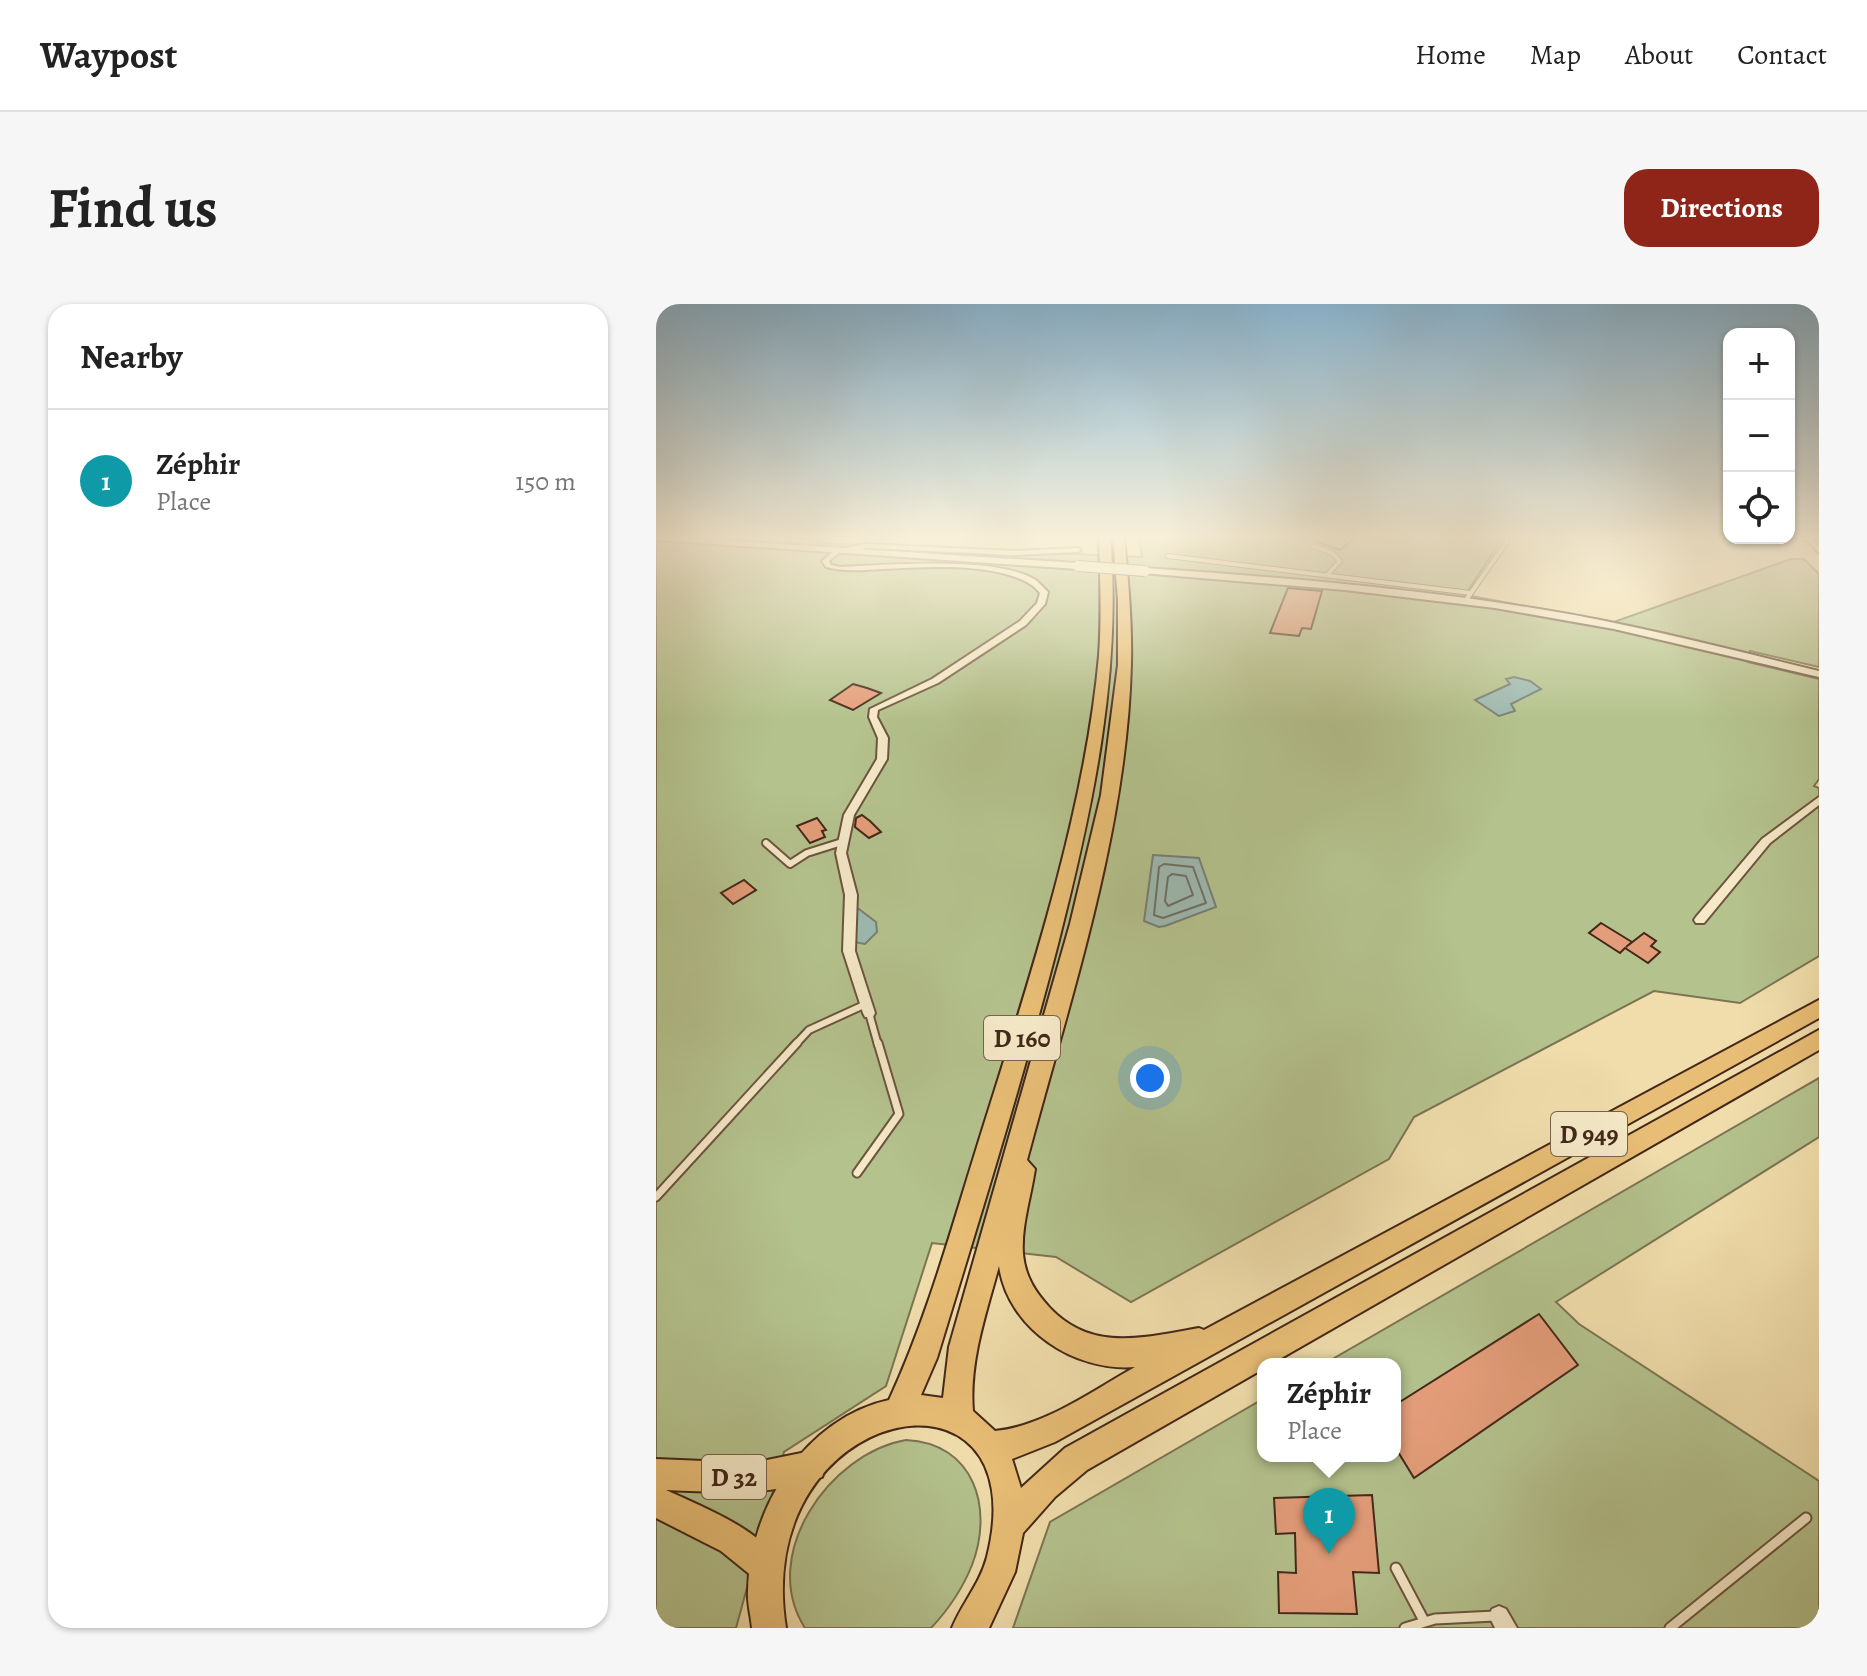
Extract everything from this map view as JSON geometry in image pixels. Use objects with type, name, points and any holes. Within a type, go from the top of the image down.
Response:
[{"type":"main road","name":"D 160","points":[[899,1411],[933,1326],[1039,981],[1092,752],[1106,669],[1108,598]]},
{"type":"main road","name":"D 160","points":[[959,1419],[957,1392],[963,1347],[1083,912],[1110,778],[1120,710],[1124,598]]},
{"type":"main road","name":"D 949","points":[[990,1446],[1012,1444],[1045,1432],[1819,1008]]},
{"type":"main road","name":"D 949","points":[[1008,1526],[1044,1486],[1076,1459],[1819,1039]]},
{"type":"main road","points":[[1032,1098],[1010,1250],[1016,1281],[1026,1299],[1057,1332],[1077,1344],[1112,1354],[1215,1339]]},
{"type":"main road","points":[[769,1628],[764,1608],[764,1566],[781,1512],[811,1466],[838,1440],[868,1421],[899,1411],[941,1411],[959,1419],[990,1446],[1001,1469],[1008,1496],[1003,1559],[971,1627]]},
{"type":"main road","name":"D 32","points":[[656,1474],[752,1478],[811,1466]]},
{"type":"main road","name":"D 32","points":[[656,1501],[732,1540],[764,1566]]},
{"type":"street","points":[[868,1008],[849,951],[851,895],[841,853],[849,815],[882,759],[883,738],[873,717],[874,709],[935,681],[1023,623],[1041,604],[1043,598]]},
{"type":"street","points":[[1472,598],[1613,626],[1819,674]]},
{"type":"street","points":[[1700,920],[1766,841],[1819,800]]},
{"type":"lane","points":[[766,843],[790,864],[807,853],[842,842]]},
{"type":"lane","points":[[656,1197],[809,1030],[868,1008],[899,1114],[857,1173]]},
{"type":"lane","points":[[1670,1628],[1806,1518]]},
{"type":"lane","points":[[1396,1568],[1423,1619]]},
{"type":"lane","points":[[1405,1628],[1423,1619],[1503,1622]]},
{"type":"green space","points":[[656,598],[1480,598],[1614,622],[1682,598],[1819,598],[1819,667],[1750,651],[1748,662],[1819,679],[1819,779],[1814,786],[1819,788],[1819,956],[1740,1003],[1654,991],[1414,1117],[1389,1159],[1131,1302],[1056,1257],[932,1243],[886,1386],[784,1452],[736,1628],[656,1627]]},
{"type":"green space","points":[[1819,1078],[1819,1137],[1556,1302],[1579,1324],[1819,1481],[1819,1628],[1013,1628],[1050,1522],[1257,1402],[1257,1462],[1401,1462],[1401,1358],[1334,1358]]},
{"type":"green space","points":[[906,1440],[929,1444],[948,1453],[963,1466],[973,1482],[981,1522],[972,1565],[964,1583],[931,1628],[805,1628],[793,1599],[790,1570],[796,1540],[809,1512],[828,1486],[852,1465],[878,1449]]},
{"type":"water","points":[[1514,677],[1530,681],[1541,689],[1511,704],[1515,711],[1499,716],[1475,700],[1510,684],[1506,679]]},
{"type":"water","points":[[1153,855],[1199,858],[1216,907],[1165,926],[1144,921]]},
{"type":"water","points":[[855,906],[876,922],[877,932],[865,944],[854,942]]},
{"type":"building","points":[[1284,598],[1320,598],[1311,629],[1302,628],[1299,636],[1270,633]]},
{"type":"building","points":[[853,684],[881,693],[853,710],[830,700]]},
{"type":"building","points":[[862,815],[881,832],[869,838],[855,827],[856,818]]},
{"type":"building","points":[[817,818],[826,830],[822,831],[825,837],[810,843],[797,826]]},
{"type":"building","points":[[744,880],[756,890],[733,904],[721,893]]},
{"type":"building","points":[[1601,923],[1632,942],[1626,947],[1644,933],[1656,941],[1651,946],[1660,952],[1648,963],[1625,948],[1620,953],[1589,933]]},
{"type":"building","points":[[1539,1314],[1578,1365],[1414,1478],[1401,1457],[1401,1401]]},
{"type":"building","points":[[1372,1495],[1379,1573],[1353,1572],[1357,1614],[1279,1613],[1278,1572],[1296,1573],[1295,1533],[1276,1534],[1274,1498]]},
{"type":"place","name":"Zéphir","points":[[1329,1554]]}]
